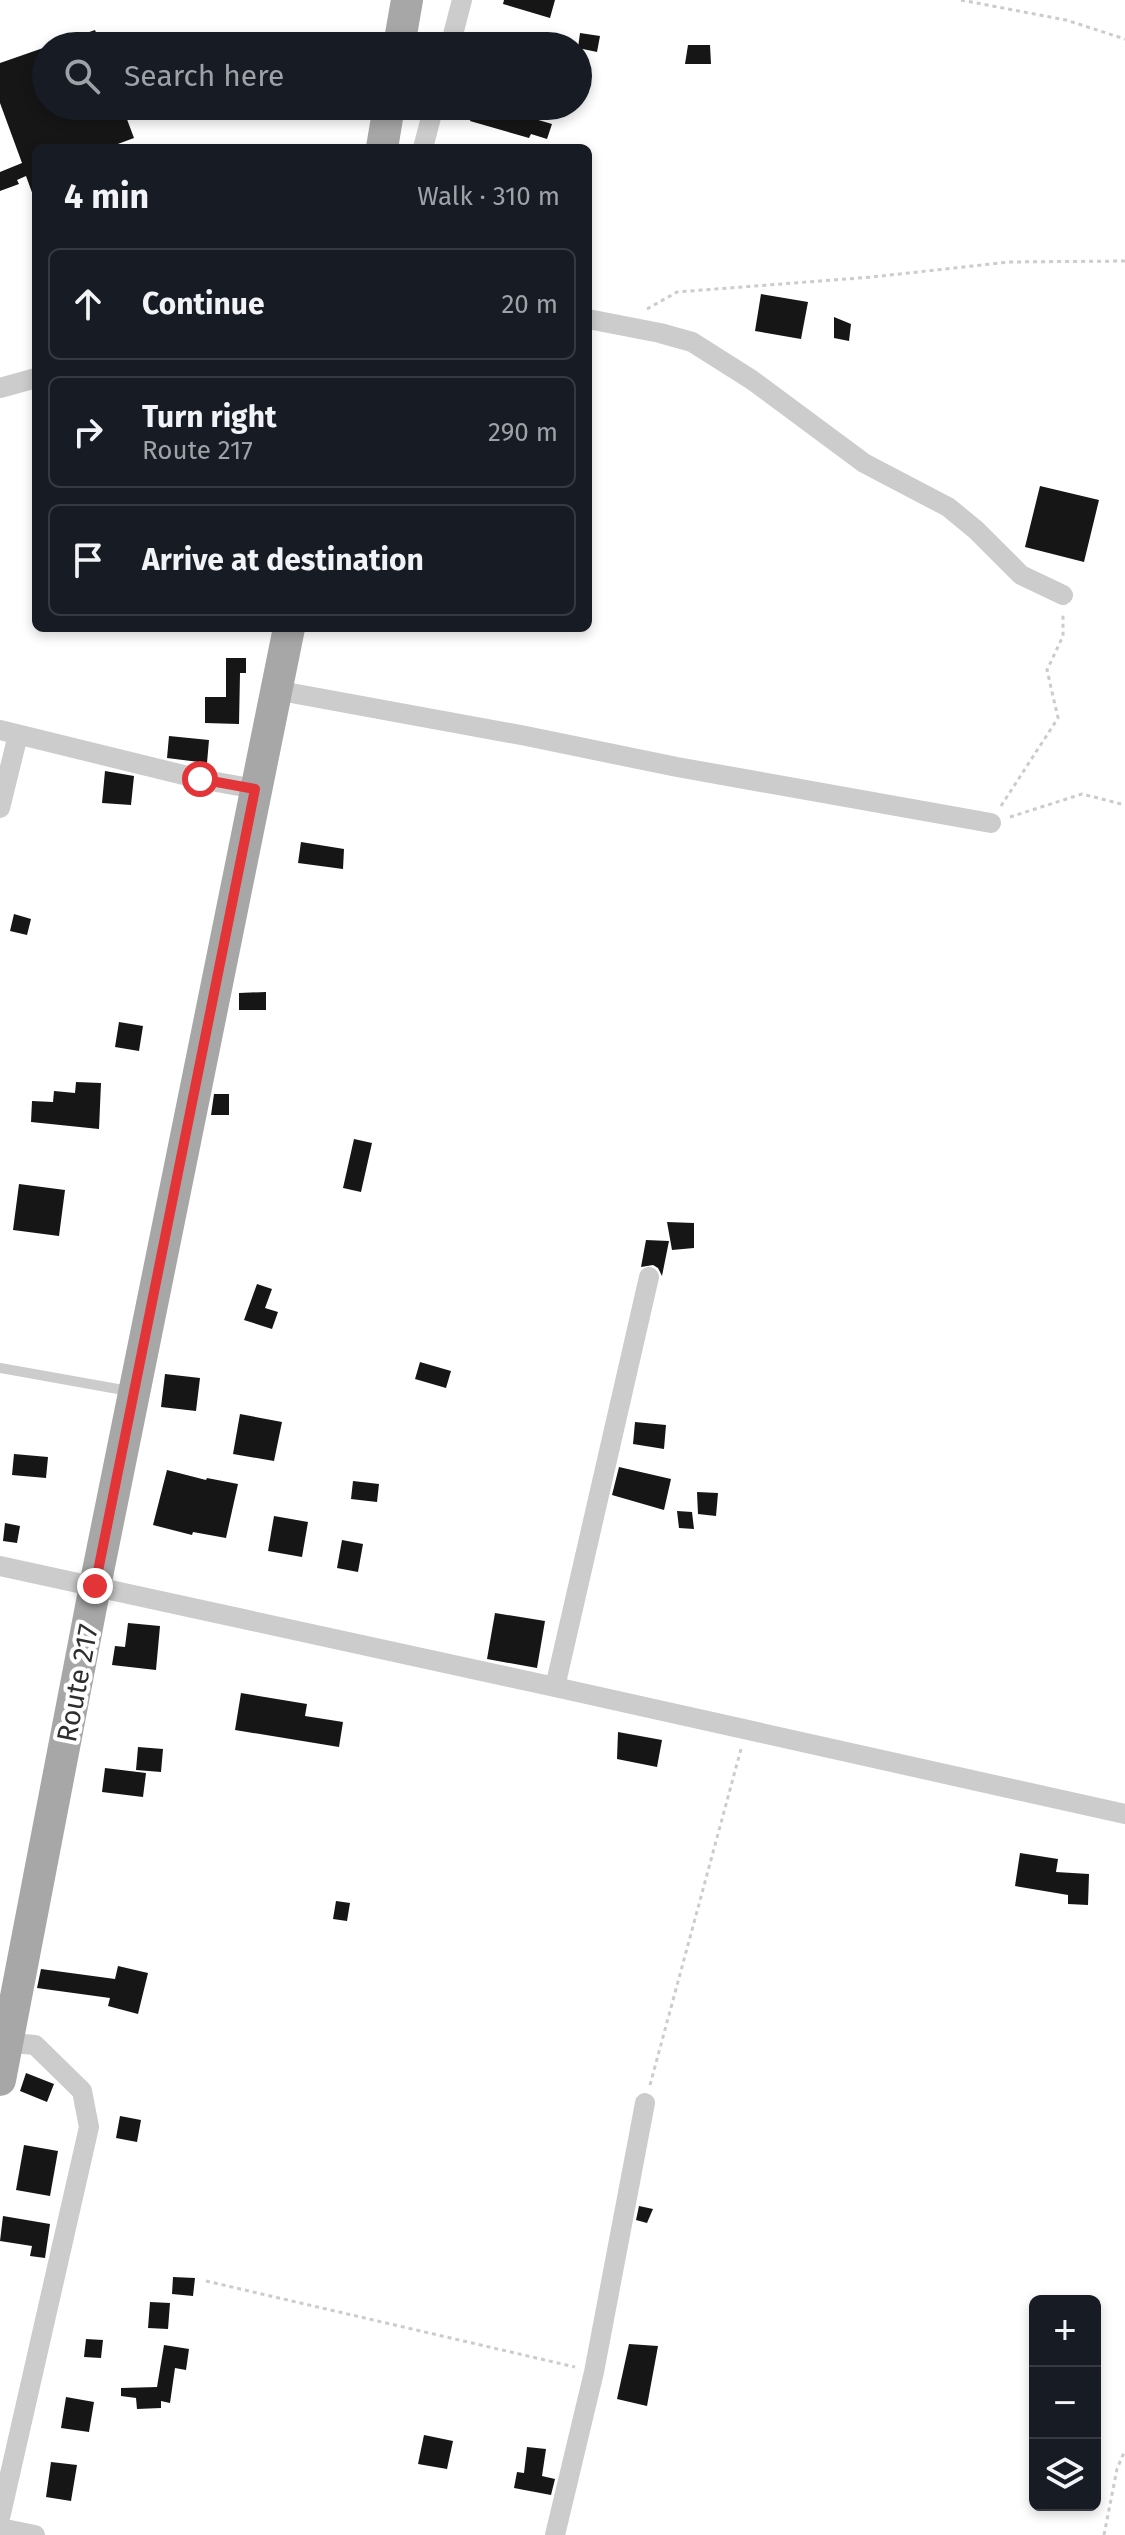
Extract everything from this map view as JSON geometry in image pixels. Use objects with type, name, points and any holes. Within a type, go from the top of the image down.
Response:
[{"type":"main road","points":[[401,32],[407,0]]},
{"type":"main road","points":[[383,144],[387,120]]},
{"type":"main road","name":"Route 217","points":[[0,2080],[4,2043],[288,632]]},
{"type":"street","points":[[454,32],[462,0]]},
{"type":"street","points":[[424,144],[430,120]]},
{"type":"street","points":[[592,320],[692,342],[752,380],[864,463],[948,507],[1021,575],[1063,595]]},
{"type":"street","points":[[0,388],[32,379]]},
{"type":"street","points":[[275,690],[991,823]]},
{"type":"street","points":[[0,808],[9,732],[200,779],[255,789]]},
{"type":"street","points":[[555,1687],[649,1277]]},
{"type":"street","points":[[0,1566],[1125,1814]]},
{"type":"street","points":[[0,2518],[89,2127],[82,2091],[35,2045],[4,2043]]},
{"type":"street","points":[[555,2535],[594,2372],[645,2103]]},
{"type":"street","points":[[0,2528],[35,2535]]},
{"type":"lane","points":[[0,1368],[135,1392]]},
{"type":"path","points":[[961,0],[1066,20],[1125,39]]},
{"type":"path","points":[[619,325],[677,292],[872,277],[1009,262],[1125,261]]},
{"type":"path","points":[[991,823],[1058,718],[1047,670],[1063,636],[1063,595]]},
{"type":"path","points":[[991,823],[1082,794],[1125,805]]},
{"type":"path","points":[[645,2103],[746,1730]]},
{"type":"path","points":[[206,2281],[594,2372]]},
{"type":"path","points":[[1104,2535],[1117,2469],[1125,2450]]},
{"type":"building","points":[[504,0],[555,0],[550,18],[503,4]]},
{"type":"building","points":[[592,35],[600,36],[597,52],[592,51]]},
{"type":"building","points":[[688,45],[710,45],[711,64],[685,64]]},
{"type":"building","points":[[32,52],[32,120],[127,120],[134,138],[118,144],[32,144],[32,192],[26,176],[17,180],[19,184],[0,191],[0,172],[22,163],[0,103],[0,63]]},
{"type":"building","points":[[538,120],[552,124],[547,139],[531,134],[529,138],[470,121]]},
{"type":"building","points":[[761,294],[808,302],[801,339],[755,331]]},
{"type":"building","points":[[834,317],[851,324],[849,341],[834,338]]},
{"type":"building","points":[[1040,486],[1099,500],[1084,562],[1025,547]]},
{"type":"building","points":[[226,658],[246,658],[246,673],[240,673],[239,724],[205,723],[205,697],[226,697]]},
{"type":"building","points":[[169,736],[209,740],[207,763],[167,758]]},
{"type":"building","points":[[105,771],[134,776],[131,805],[102,803]]},
{"type":"building","points":[[301,842],[344,849],[343,869],[298,863]]},
{"type":"building","points":[[14,914],[31,919],[27,935],[10,931]]},
{"type":"building","points":[[266,992],[266,1010],[239,1010],[239,993]]},
{"type":"building","points":[[119,1022],[143,1026],[139,1051],[115,1047]]},
{"type":"building","points":[[76,1082],[101,1083],[99,1129],[31,1122],[32,1101],[53,1102],[54,1091],[75,1093]]},
{"type":"building","points":[[214,1094],[229,1094],[229,1115],[211,1115]]},
{"type":"building","points":[[354,1139],[372,1143],[361,1192],[343,1188]]},
{"type":"building","points":[[19,1184],[65,1190],[59,1236],[13,1230]]},
{"type":"building","points":[[667,1222],[694,1223],[694,1248],[672,1250]]},
{"type":"building","points":[[646,1240],[669,1241],[662,1276],[653,1265],[641,1267]]},
{"type":"building","points":[[257,1284],[272,1289],[265,1308],[278,1312],[272,1329],[244,1320]]},
{"type":"building","points":[[420,1362],[451,1371],[446,1388],[415,1379]]},
{"type":"building","points":[[165,1374],[200,1378],[196,1411],[161,1407]]},
{"type":"building","points":[[240,1414],[282,1422],[274,1461],[233,1454]]},
{"type":"building","points":[[635,1422],[666,1425],[664,1449],[633,1444]]},
{"type":"building","points":[[14,1454],[48,1457],[46,1478],[12,1475]]},
{"type":"building","points":[[619,1467],[671,1479],[664,1510],[612,1495]]},
{"type":"building","points":[[167,1470],[238,1484],[226,1538],[193,1532],[192,1535],[153,1525]]},
{"type":"building","points":[[353,1481],[379,1484],[377,1502],[351,1499]]},
{"type":"building","points":[[697,1492],[718,1493],[716,1516],[698,1514]]},
{"type":"building","points":[[677,1511],[692,1512],[694,1529],[679,1528]]},
{"type":"building","points":[[274,1516],[308,1522],[302,1557],[268,1551]]},
{"type":"building","points":[[5,1523],[20,1526],[17,1543],[3,1541]]},
{"type":"building","points":[[342,1540],[363,1544],[358,1572],[337,1568]]},
{"type":"building","points":[[495,1613],[545,1621],[537,1668],[487,1659]]},
{"type":"building","points":[[128,1623],[160,1626],[156,1670],[112,1665],[115,1646],[125,1647]]},
{"type":"building","points":[[241,1693],[307,1704],[305,1716],[343,1722],[339,1747],[235,1730]]},
{"type":"building","points":[[618,1732],[662,1740],[657,1767],[617,1759]]},
{"type":"building","points":[[138,1747],[163,1749],[161,1772],[136,1770]]},
{"type":"building","points":[[105,1768],[146,1773],[143,1797],[102,1792]]},
{"type":"building","points":[[1020,1853],[1058,1859],[1056,1872],[1089,1874],[1088,1905],[1068,1904],[1068,1895],[1015,1886]]},
{"type":"building","points":[[336,1901],[350,1903],[347,1921],[333,1919]]},
{"type":"building","points":[[118,1966],[148,1973],[138,2014],[108,2006],[110,1998],[37,1988],[41,1969],[115,1979]]},
{"type":"building","points":[[26,2073],[54,2084],[47,2102],[20,2091]]},
{"type":"building","points":[[120,2116],[141,2120],[137,2142],[116,2138]]},
{"type":"building","points":[[24,2145],[58,2151],[50,2196],[16,2190]]},
{"type":"building","points":[[639,2206],[653,2209],[647,2223],[636,2220]]},
{"type":"building","points":[[3,2216],[50,2224],[45,2258],[30,2256],[32,2246],[0,2241]]},
{"type":"building","points":[[173,2277],[195,2278],[193,2296],[172,2294]]},
{"type":"building","points":[[150,2302],[170,2303],[168,2329],[148,2328]]},
{"type":"building","points":[[86,2339],[103,2340],[101,2358],[84,2357]]},
{"type":"building","points":[[629,2344],[658,2346],[647,2406],[617,2399]]},
{"type":"building","points":[[164,2345],[189,2349],[186,2370],[175,2368],[170,2403],[161,2401],[161,2408],[137,2409],[136,2398],[121,2396],[121,2388],[157,2387]]},
{"type":"building","points":[[66,2397],[94,2402],[89,2432],[61,2428]]},
{"type":"building","points":[[424,2435],[453,2441],[447,2469],[418,2464]]},
{"type":"building","points":[[527,2447],[546,2449],[542,2476],[555,2479],[551,2495],[514,2488],[517,2472],[524,2473]]},
{"type":"building","points":[[51,2462],[77,2465],[71,2501],[46,2497]]},
{"type":"route","points":[[95,1586],[255,789],[200,779]]}]
